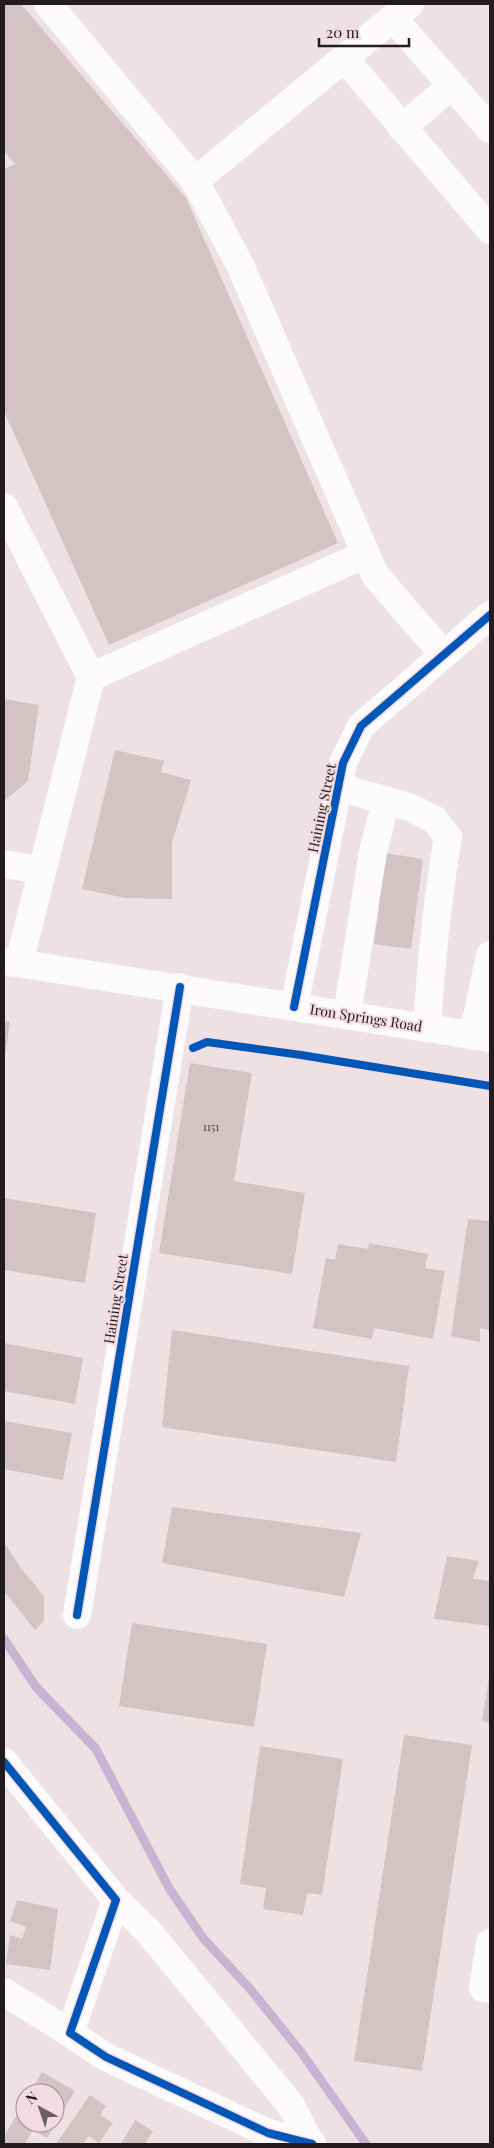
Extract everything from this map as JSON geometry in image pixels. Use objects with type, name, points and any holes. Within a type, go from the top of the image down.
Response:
[{"type":"street","points":[[48,4],[195,181],[240,265],[375,575],[444,655]]},
{"type":"street","points":[[195,181],[402,11],[452,85],[490,129]]},
{"type":"street","points":[[344,58],[490,230]]},
{"type":"street","points":[[402,128],[452,85]]},
{"type":"street","points":[[4,507],[91,677],[42,870],[11,962]]},
{"type":"street","points":[[91,677],[366,554]]},
{"type":"street","name":"Haining Street","points":[[294,1007],[343,763],[361,726],[444,655],[478,640],[490,616]]},
{"type":"street","points":[[338,787],[409,807],[434,819],[448,837],[440,885],[426,1028]]},
{"type":"street","points":[[347,1015],[374,852],[386,800]]},
{"type":"street","points":[[4,864],[42,870]]},
{"type":"street","points":[[482,1037],[490,955]]},
{"type":"street","name":"Iron Springs Road","points":[[11,962],[180,987],[482,1037]]},
{"type":"street","name":"Haining Street","points":[[77,1615],[180,987]]},
{"type":"street","points":[[4,1762],[116,1900],[147,1930],[290,2104],[311,2143]]},
{"type":"street","points":[[70,2033],[116,1900]]},
{"type":"street","points":[[490,1944],[483,1988],[490,1989]]},
{"type":"street","points":[[4,1992],[106,2057],[268,2133],[311,2143]]},
{"type":"building","points":[[4,4],[21,4],[186,198],[338,543],[109,645],[4,411],[4,169],[15,164],[4,151]]},
{"type":"building","points":[[4,699],[39,705],[28,781],[4,801]]},
{"type":"building","points":[[115,750],[164,761],[161,772],[191,780],[172,843],[172,899],[125,898],[82,889]]},
{"type":"building","points":[[385,853],[423,859],[411,949],[374,944],[379,907],[376,907]]},
{"type":"building","points":[[4,1021],[10,1022],[5,1056],[4,1056]]},
{"type":"building","points":[[190,1063],[252,1073],[234,1181],[305,1193],[292,1274],[159,1253]]},
{"type":"building","points":[[4,1198],[96,1213],[85,1283],[4,1270]]},
{"type":"building","points":[[468,1219],[490,1221],[490,1330],[480,1328],[480,1342],[451,1336]]},
{"type":"building","points":[[369,1243],[428,1254],[425,1268],[445,1271],[433,1339],[374,1328],[372,1339],[313,1328],[326,1258],[335,1260],[338,1244],[368,1249]]},
{"type":"building","points":[[172,1330],[409,1366],[396,1462],[162,1427]]},
{"type":"building","points":[[4,1343],[83,1358],[75,1404],[4,1391]]},
{"type":"building","points":[[4,1421],[72,1433],[63,1480],[4,1469]]},
{"type":"building","points":[[172,1507],[361,1533],[344,1597],[162,1563]]},
{"type":"building","points":[[4,1542],[20,1567],[44,1596],[44,1621],[35,1630],[4,1591]]},
{"type":"building","points":[[447,1556],[479,1561],[473,1579],[490,1581],[490,1626],[434,1619]]},
{"type":"building","points":[[132,1623],[267,1644],[254,1727],[119,1706]]},
{"type":"building","points":[[490,1678],[490,1723],[482,1721]]},
{"type":"building","points":[[404,1735],[472,1745],[422,2071],[354,2061]]},
{"type":"building","points":[[260,1746],[343,1759],[322,1895],[307,1893],[303,1915],[263,1909],[266,1888],[240,1884]]},
{"type":"building","points":[[17,1900],[58,1909],[50,1970],[6,1964],[10,1935],[22,1939],[26,1927],[10,1921]]},
{"type":"building","points":[[42,2072],[61,2083],[36,2083]]},
{"type":"building","points":[[65,2085],[75,2091],[65,2108]]},
{"type":"building","points":[[90,2095],[106,2106],[100,2115],[113,2123],[99,2143],[89,2136],[83,2144],[56,2144]]},
{"type":"building","points":[[15,2118],[15,2133],[31,2133],[25,2144],[8,2144],[4,2142],[4,2136]]},
{"type":"building","points":[[135,2120],[153,2131],[145,2144],[121,2144]]},
{"type":"building","points":[[38,2133],[50,2133],[47,2138]]},
{"type":"waterway","points":[[4,1639],[36,1687],[96,1749],[169,1888],[203,1938],[251,1990],[301,2052],[366,2144]]},
{"type":"cycle path","points":[[294,1007],[343,763],[361,726],[490,615]]},
{"type":"cycle path","points":[[77,1615],[180,987]]},
{"type":"cycle path","points":[[193,1048],[207,1042],[301,1055],[490,1086]]},
{"type":"cycle path","points":[[4,1762],[116,1900],[70,2033],[106,2057],[268,2133],[312,2144]]}]
